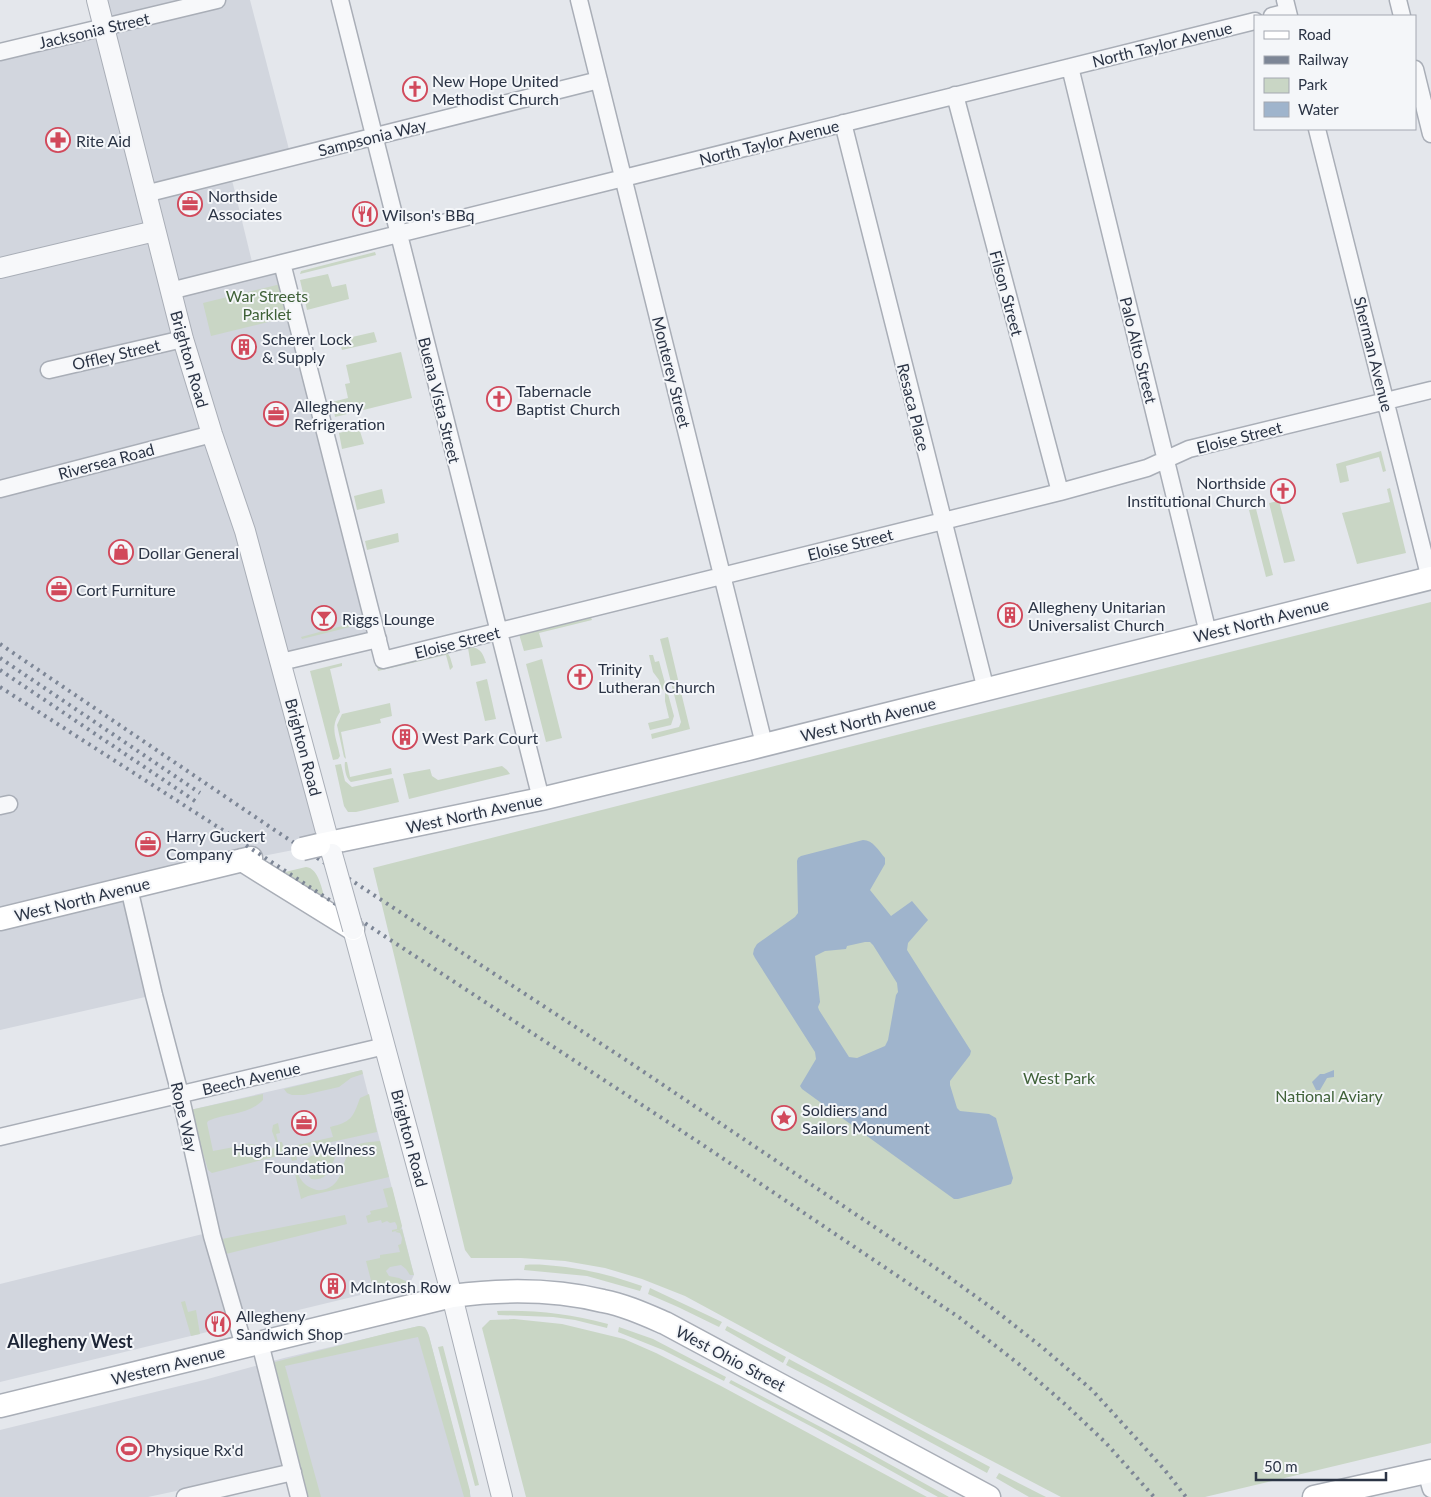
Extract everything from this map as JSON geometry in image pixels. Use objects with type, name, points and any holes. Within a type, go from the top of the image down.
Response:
[{"type":"main road","name":"West North Avenue","points":[[320,848],[541,799],[986,690],[1430,578]]},
{"type":"main road","name":"West North Avenue","points":[[0,919],[247,859],[355,934]]},
{"type":"main road","name":"West Ohio Street","points":[[452,1296],[498,1291],[546,1292],[604,1301],[633,1310],[683,1332],[990,1497]]},
{"type":"main road","name":"Western Avenue","points":[[0,1406],[452,1296]]},
{"type":"main road","points":[[1314,1497],[1429,1477]]},
{"type":"street","name":"Brighton Road","points":[[97,0],[183,338],[212,434],[246,531],[281,662],[320,848],[355,934],[452,1296],[502,1497]]},
{"type":"street","name":"Jacksonia Street","points":[[0,52],[217,0]]},
{"type":"street","name":"Buena Vista Street","points":[[340,0],[541,799]]},
{"type":"street","name":"Monterey Street","points":[[579,0],[764,744]]},
{"type":"street","points":[[1398,0],[1402,15]]},
{"type":"street","name":"North Taylor Avenue","points":[[170,291],[1254,21]]},
{"type":"street","name":"Palo Alto Street","points":[[1070,66],[1208,633]]},
{"type":"street","points":[[1416,73],[1431,134]]},
{"type":"street","name":"Sampsonia Way","points":[[145,194],[599,80]]},
{"type":"street","name":"Filson Street","points":[[955,95],[1060,492]]},
{"type":"street","name":"Resaca Place","points":[[843,123],[986,690]]},
{"type":"street","name":"Sherman Avenue","points":[[1317,130],[1430,578]]},
{"type":"street","points":[[0,268],[156,231]]},
{"type":"street","points":[[281,662],[378,639],[282,264]]},
{"type":"street","name":"Offley Street","points":[[50,370],[183,338]]},
{"type":"street","name":"Eloise Street","points":[[378,639],[383,660],[1060,492],[1147,468],[1189,449],[1431,390]]},
{"type":"street","name":"Riversea Road","points":[[0,488],[212,434]]},
{"type":"street","name":"Rope Way","points":[[129,888],[180,1094],[209,1225],[252,1344],[293,1472],[299,1497]]},
{"type":"street","name":"Beech Avenue","points":[[0,1137],[385,1046]]},
{"type":"street","points":[[185,1497],[293,1472]]},
{"type":"shaded area","points":[[97,0],[250,0],[291,157],[232,180],[254,270],[282,263],[378,639],[281,663],[329,843],[242,860],[129,888],[154,995],[0,1030],[0,52],[104,27]]},
{"type":"shaded area","points":[[362,1070],[414,1275],[410,1283],[0,1382],[0,1284],[219,1230],[190,1110]]},
{"type":"shaded area","points":[[419,1326],[425,1327],[429,1336],[471,1497],[307,1497],[299,1465],[148,1497],[0,1497],[0,1430]]},
{"type":"green space","points":[[375,252],[376,255],[300,274],[301,271]]},
{"type":"green space","points":[[328,274],[332,287],[346,284],[349,299],[307,310],[300,280]]},
{"type":"green space","name":"War Streets Parklet","points":[[285,283],[293,316],[211,336],[203,303]]},
{"type":"green space","points":[[374,332],[377,342],[342,350],[339,340]]},
{"type":"green space","points":[[401,352],[412,398],[335,417],[332,402],[348,398],[345,384],[350,383],[346,365]]},
{"type":"green space","points":[[359,428],[364,444],[342,449],[339,433]]},
{"type":"green space","points":[[1381,451],[1386,471],[1383,472],[1379,457],[1346,466],[1349,481],[1340,483],[1336,464]]},
{"type":"green space","points":[[1390,488],[1406,553],[1357,564],[1342,513],[1390,502],[1387,489]]},
{"type":"green space","points":[[382,489],[385,503],[357,510],[354,496]]},
{"type":"green space","points":[[1279,501],[1295,561],[1284,563],[1269,503]]},
{"type":"green space","points":[[1256,509],[1273,575],[1266,577],[1249,510]]},
{"type":"green space","points":[[398,533],[399,542],[367,550],[365,541]]},
{"type":"green space","name":"West Park","points":[[1431,602],[1431,1443],[1205,1497],[1061,1497],[925,1426],[685,1296],[642,1279],[605,1268],[565,1261],[521,1258],[471,1258],[465,1250],[373,868]]},
{"type":"green space","points":[[590,615],[592,620],[539,633],[543,647],[524,651],[519,634]]},
{"type":"green space","points":[[353,623],[354,626],[302,639],[301,637]]},
{"type":"green space","points":[[668,637],[690,729],[652,739],[651,734],[679,727],[681,722],[660,639]]},
{"type":"green space","points":[[471,647],[481,652],[486,663],[471,666],[468,648]]},
{"type":"green space","points":[[447,652],[453,667],[450,670],[446,655],[378,671],[377,666]]},
{"type":"green space","points":[[649,655],[653,655],[655,662],[659,661],[674,716],[671,725],[650,730],[648,723],[669,718],[665,692],[653,672]]},
{"type":"green space","points":[[542,659],[562,738],[546,742],[526,664]]},
{"type":"green space","points":[[342,663],[342,666],[330,669],[340,712],[334,728],[340,756],[338,759],[333,760],[310,671]]},
{"type":"green space","points":[[487,679],[496,719],[485,721],[476,682]]},
{"type":"green space","points":[[390,703],[392,716],[380,719],[381,723],[341,732],[346,759],[337,725],[342,714]]},
{"type":"green space","points":[[345,762],[347,762],[350,777],[391,768],[392,774],[351,782],[346,773]]},
{"type":"green space","points":[[341,764],[345,781],[352,787],[393,778],[399,802],[356,812],[348,812],[344,806],[335,765]]},
{"type":"green space","points":[[502,766],[510,774],[409,799],[403,774],[430,769],[432,776],[438,780]]},
{"type":"green space","points":[[306,867],[314,871],[317,876],[326,902],[285,874],[285,872]]},
{"type":"green space","points":[[362,1070],[363,1074],[351,1078],[339,1087],[304,1095],[292,1095],[284,1089]]},
{"type":"green space","points":[[263,1094],[263,1100],[251,1108],[208,1121],[213,1151],[250,1144],[257,1145],[260,1151],[274,1148],[277,1145],[272,1131],[273,1125],[278,1123],[280,1133],[276,1134],[278,1142],[282,1142],[284,1148],[333,1137],[330,1127],[347,1121],[353,1115],[360,1098],[369,1094],[377,1132],[300,1149],[296,1151],[297,1160],[292,1161],[289,1153],[212,1173],[208,1170],[190,1110]]},
{"type":"green space","points":[[380,1141],[389,1177],[301,1199],[295,1174],[298,1173],[302,1181],[311,1188],[318,1190],[326,1189],[337,1181],[346,1158],[353,1147],[362,1143]]},
{"type":"green space","points":[[329,1151],[334,1152],[335,1157],[329,1171],[322,1178],[311,1179],[306,1171],[306,1160],[311,1156]]},
{"type":"green space","points":[[392,1187],[402,1226],[400,1230],[402,1229],[414,1275],[410,1275],[401,1265],[390,1267],[386,1271],[389,1276],[410,1283],[374,1292],[366,1261],[380,1258],[380,1255],[400,1252],[398,1245],[401,1244],[402,1238],[400,1233],[395,1232],[399,1230],[392,1232],[392,1230],[397,1229],[395,1222],[390,1223],[387,1221],[382,1223],[381,1220],[368,1223],[366,1216],[371,1214],[370,1211],[388,1207],[383,1189]]},
{"type":"green space","points":[[345,1215],[347,1224],[226,1254],[222,1239]]},
{"type":"green space","points":[[525,1265],[578,1269],[642,1286],[640,1291],[587,1276],[524,1270]]},
{"type":"green space","points":[[650,1288],[722,1322],[719,1327],[648,1294]]},
{"type":"green space","points":[[185,1301],[188,1312],[196,1310],[200,1334],[191,1336],[181,1302]]},
{"type":"green space","points":[[497,1311],[553,1313],[608,1324],[607,1328],[553,1317],[498,1315]]},
{"type":"green space","points":[[514,1319],[562,1324],[624,1339],[721,1386],[927,1497],[526,1497],[482,1328],[490,1320]]},
{"type":"green space","points":[[419,1326],[427,1330],[429,1336],[470,1497],[464,1497],[418,1337],[285,1366],[321,1497],[307,1497],[274,1371],[275,1362]]},
{"type":"green space","points":[[727,1326],[786,1357],[783,1363],[725,1330]]},
{"type":"green space","points":[[619,1327],[653,1339],[726,1377],[724,1381],[663,1350],[618,1332]]},
{"type":"green space","points":[[443,1346],[479,1485],[475,1486],[438,1347]]},
{"type":"green space","points":[[789,1359],[990,1467],[987,1473],[786,1365]]},
{"type":"green space","points":[[731,1380],[949,1497],[938,1497],[729,1383]]},
{"type":"green space","points":[[999,1473],[1046,1497],[1029,1497],[996,1478]]},
{"type":"water","points":[[867,840],[876,846],[885,858],[885,864],[870,890],[891,916],[912,901],[928,920],[908,943],[907,950],[971,1051],[950,1081],[957,1108],[960,1111],[989,1114],[996,1118],[1013,1178],[1011,1184],[954,1199],[800,1086],[816,1059],[815,1052],[753,954],[757,944],[798,913],[797,861],[801,856]],"holes":[[[870,942],[897,983],[898,992],[888,1040],[885,1046],[857,1058],[849,1057],[819,1010],[820,1002],[815,956],[825,951],[846,949],[847,946]]]},
{"type":"water","points":[[1334,1070],[1334,1077],[1327,1078],[1320,1090],[1316,1090],[1312,1082],[1320,1074]]},
{"type":"railway","points":[[0,644],[273,829],[629,1062],[946,1275],[1043,1348],[1092,1390],[1164,1469],[1186,1497]]},
{"type":"railway","points":[[0,658],[200,793]]},
{"type":"railway","points":[[0,670],[198,803]]},
{"type":"railway","points":[[0,687],[235,838],[703,1145],[960,1318],[1020,1365],[1066,1405],[1106,1443],[1154,1497]]},
{"type":"place","name":"New Hope United Methodist Church","points":[[415,89]]},
{"type":"place","name":"Rite Aid","points":[[58,140]]},
{"type":"place","name":"Northside Associates","points":[[190,204]]},
{"type":"place","name":"Wilson's BBq","points":[[365,214]]},
{"type":"place","name":"Scherer Lock & Supply","points":[[244,347]]},
{"type":"place","name":"Tabernacle Baptist Church","points":[[499,399]]},
{"type":"place","name":"Allegheny Refrigeration","points":[[276,414]]},
{"type":"place","name":"Northside Institutional Church","points":[[1283,491]]},
{"type":"place","name":"Dollar General","points":[[121,552]]},
{"type":"place","name":"Cort Furniture","points":[[59,589]]},
{"type":"place","name":"Allegheny Unitarian Universalist Church","points":[[1010,615]]},
{"type":"place","name":"Riggs Lounge","points":[[324,618]]},
{"type":"place","name":"Trinity Lutheran Church","points":[[580,677]]},
{"type":"place","name":"West Park Court","points":[[405,737]]},
{"type":"place","name":"Harry Guckert Company","points":[[148,844]]},
{"type":"place","name":"Soldiers and Sailors Monument","points":[[784,1118]]},
{"type":"place","name":"Hugh Lane Wellness Foundation","points":[[304,1123]]},
{"type":"place","name":"McIntosh Row","points":[[333,1286]]},
{"type":"place","name":"Allegheny Sandwich Shop","points":[[218,1324]]},
{"type":"place","name":"Physique Rx'd","points":[[129,1449]]},
{"type":"district","name":"Allegheny West","points":[[70,1341]]},
{"type":"park label","name":"National Aviary","points":[[1329,1095]]}]
